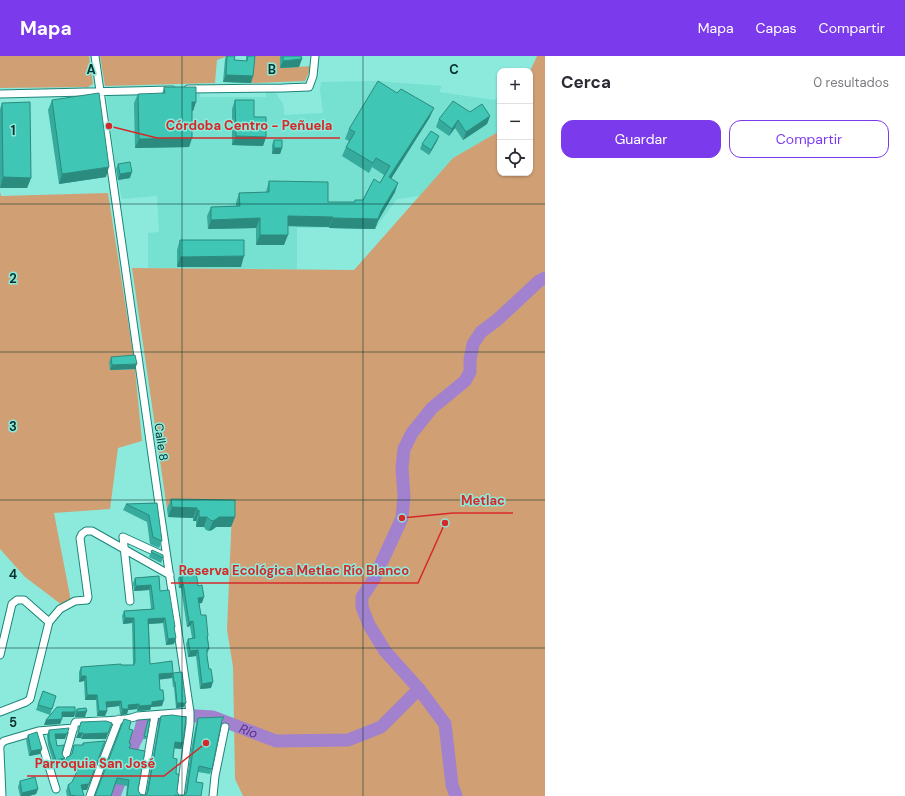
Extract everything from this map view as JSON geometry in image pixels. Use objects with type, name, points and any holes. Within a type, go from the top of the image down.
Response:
[{"type":"street","name":"Calle 8","points":[[95,56],[190,712],[190,724],[180,796]]},
{"type":"street","points":[[0,94],[283,88],[309,86],[313,76],[316,56]]},
{"type":"street","points":[[0,712],[30,699],[48,622],[60,609],[75,602],[86,600],[88,597],[80,538],[82,534],[86,531],[92,531],[170,575]]},
{"type":"street","points":[[130,601],[123,537],[167,557]]},
{"type":"street","points":[[0,654],[12,604],[17,600],[24,600],[48,622]]},
{"type":"street","points":[[65,758],[76,722],[190,712]]},
{"type":"street","points":[[141,796],[155,715]]},
{"type":"street","points":[[90,796],[119,719]]},
{"type":"street","points":[[213,796],[215,776],[226,727]]},
{"type":"street","points":[[2,796],[0,745],[4,741],[38,731],[74,728]]},
{"type":"street","points":[[38,731],[56,790]]},
{"type":"shaded area","points":[[0,56],[89,56],[93,84],[88,87],[0,88]]},
{"type":"shaded area","points":[[100,56],[228,56],[217,60],[215,83],[105,86]]},
{"type":"shaded area","points":[[253,56],[280,56],[281,68],[312,66],[305,81],[251,83]]},
{"type":"shaded area","points":[[537,56],[545,56],[545,796],[243,796],[235,779],[233,667],[227,630],[232,511],[167,509],[132,268],[354,270],[453,158],[497,133],[497,176],[533,176],[533,68],[531,68]]},
{"type":"shaded area","points":[[376,81],[442,86],[439,92],[495,100],[497,97],[497,133],[453,158],[420,196],[397,199],[375,229],[297,228],[297,269],[148,268],[148,233],[159,232],[157,196],[122,199],[116,169],[106,94],[200,92],[200,97],[266,97],[266,91],[275,92],[284,107],[284,115],[323,113],[320,90],[321,82]]},
{"type":"shaded area","points":[[0,191],[1,196],[108,193],[134,360],[110,370],[135,369],[142,441],[118,448],[110,509],[54,513],[71,601],[62,605],[25,577],[0,549]]},
{"type":"building","points":[[227,56],[235,56],[234,60],[247,61],[248,56],[255,56],[253,76],[226,75]]},
{"type":"building","points":[[283,56],[301,56],[302,59],[283,61]]},
{"type":"building","points":[[378,81],[397,93],[401,89],[434,108],[389,177],[398,183],[381,211],[378,219],[288,216],[288,235],[260,235],[260,218],[211,220],[211,207],[240,206],[239,193],[269,192],[269,181],[328,182],[328,202],[355,202],[355,200],[363,200],[374,179],[380,183],[390,166],[376,158],[373,163],[346,147],[355,132],[349,129]]},
{"type":"building","points":[[164,87],[196,87],[196,102],[192,102],[192,138],[139,139],[138,94],[165,93]]},
{"type":"building","points":[[99,93],[109,167],[62,174],[52,100]]},
{"type":"building","points":[[235,100],[254,100],[254,117],[266,117],[266,137],[236,136]]},
{"type":"building","points":[[453,101],[470,112],[482,104],[490,116],[466,132],[458,120],[452,129],[439,119]]},
{"type":"building","points":[[30,102],[31,178],[3,177],[2,103]]},
{"type":"building","points":[[431,131],[439,136],[431,150],[422,144]]},
{"type":"building","points":[[274,140],[282,140],[282,148],[274,148]]},
{"type":"building","points":[[130,162],[132,172],[120,174],[118,164]]},
{"type":"building","points":[[180,240],[244,240],[244,256],[180,257]]},
{"type":"building","points":[[135,355],[137,364],[112,365],[111,357]]},
{"type":"building","points":[[171,499],[235,500],[235,517],[219,517],[213,521],[207,517],[199,517],[199,510],[197,511],[197,508],[172,507]]},
{"type":"building","points":[[157,503],[162,541],[153,537],[149,515],[126,504]]},
{"type":"building","points":[[152,550],[163,555],[163,558],[151,552]]},
{"type":"building","points":[[196,571],[198,586],[202,585],[204,597],[198,598],[201,615],[206,615],[209,649],[207,649],[207,656],[213,682],[202,684],[198,650],[190,651],[188,639],[195,638],[193,621],[189,622],[183,582],[181,582],[180,573]]},
{"type":"building","points":[[159,576],[160,591],[169,590],[176,638],[168,639],[165,618],[148,619],[150,664],[172,661],[173,673],[159,674],[160,690],[163,690],[164,700],[152,702],[152,705],[128,705],[129,709],[122,709],[121,701],[106,702],[107,711],[99,711],[97,695],[87,695],[86,676],[81,676],[81,667],[121,664],[134,665],[134,618],[125,618],[124,611],[154,609],[151,585],[136,586],[135,578]]},
{"type":"building","points":[[182,672],[186,703],[177,703],[173,673]]},
{"type":"building","points":[[43,691],[56,696],[52,709],[38,705]]},
{"type":"building","points":[[57,707],[75,707],[75,712],[62,712],[62,719],[46,720]]},
{"type":"building","points":[[86,708],[87,711],[77,712],[77,709]]},
{"type":"building","points":[[172,715],[186,717],[183,743],[175,742],[173,758],[177,759],[176,774],[179,774],[177,792],[179,795],[186,794],[187,791],[198,718],[224,717],[222,720],[212,769],[199,766],[196,782],[203,783],[201,796],[127,796],[129,780],[117,778],[111,796],[95,796],[124,719],[131,721],[129,729],[133,730],[129,748],[145,751],[138,790],[140,794],[147,794],[161,716]]},
{"type":"building","points":[[148,720],[150,720],[147,737],[144,736]]},
{"type":"building","points":[[106,721],[112,723],[108,733],[78,733],[81,722]]},
{"type":"building","points":[[69,728],[67,734],[55,734],[57,746],[64,745],[62,754],[65,758],[56,760],[49,740],[49,730]]},
{"type":"building","points":[[37,732],[42,749],[31,751],[28,735]]},
{"type":"building","points":[[105,741],[89,784],[81,785],[84,796],[71,796],[68,785],[72,782],[81,763],[65,761],[67,757],[72,754],[74,745]]},
{"type":"building","points":[[35,777],[38,789],[22,793],[20,781]]},
{"type":"waterway","points":[[456,796],[452,785],[445,724],[419,689],[385,651],[369,625],[362,607],[362,597],[374,579],[402,518],[404,496],[402,468],[404,449],[412,433],[432,408],[465,381],[470,372],[470,360],[473,344],[481,332],[497,320],[539,281],[545,278]]},
{"type":"waterway","name":"Río","points":[[114,796],[134,743],[140,732],[143,720],[180,715],[213,717],[276,741],[348,740],[381,727],[419,689]]},
{"type":"place","name":"Córdoba Centro - Peñuela","points":[[109,126]]},
{"type":"place","name":"Metlac","points":[[402,518]]},
{"type":"place","name":"Reserva Ecológica Metlac Río Blanco","points":[[445,523]]},
{"type":"place","name":"Parroquia San José","points":[[206,743]]}]
